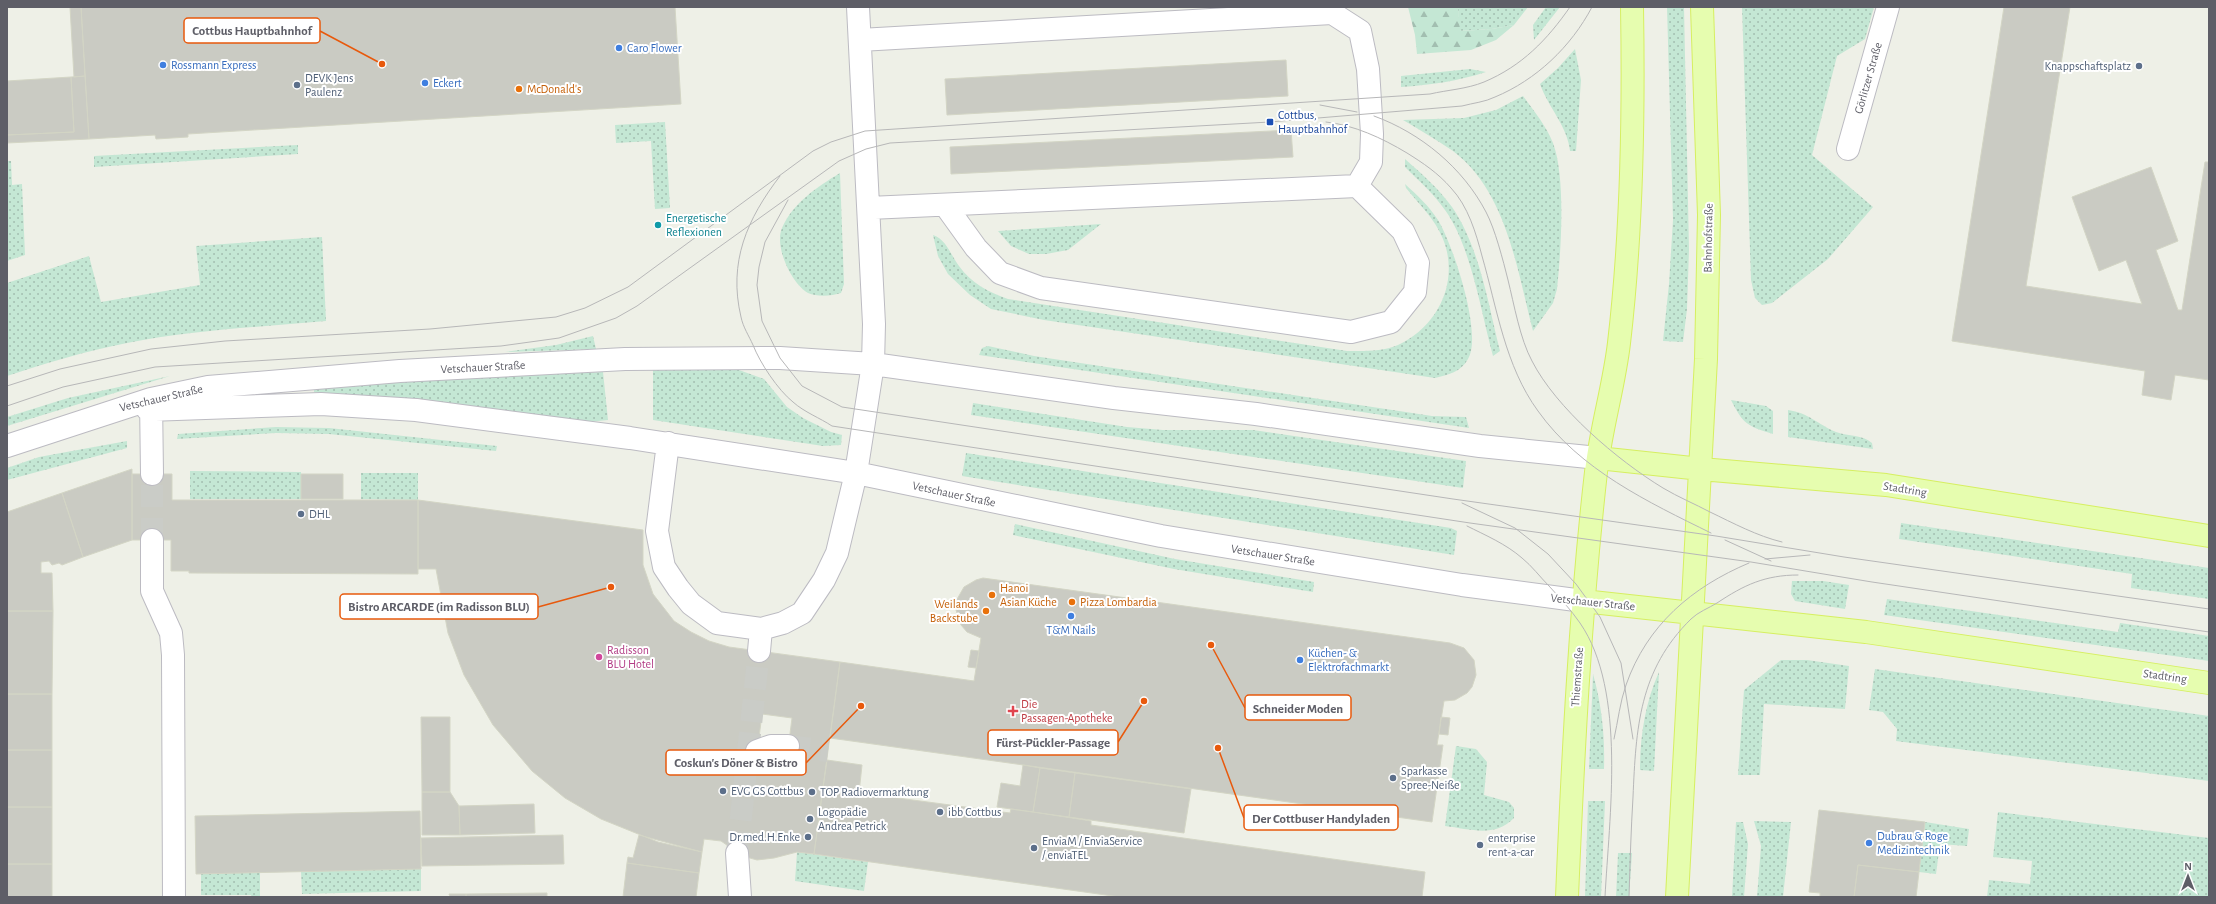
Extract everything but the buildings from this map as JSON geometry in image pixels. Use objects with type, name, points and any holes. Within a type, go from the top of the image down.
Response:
[{"type":"main road","points":[[1598,458],[1619,345],[1629,232],[1632,7]]},
{"type":"main road","name":"Bahnhofstraße","points":[[1701,469],[1709,214],[1702,7]]},
{"type":"main road","name":"Stadtring","points":[[1598,458],[1701,469],[1886,485],[2209,536]]},
{"type":"main road","name":"Thiemstraße","points":[[1567,897],[1572,772],[1583,601],[1598,458]]},
{"type":"main road","points":[[1677,897],[1701,469]]},
{"type":"main road","name":"Vetschauer Straße","points":[[1583,601],[1693,613]]},
{"type":"main road","name":"Stadtring","points":[[1693,613],[1866,632],[2209,683]]},
{"type":"street","points":[[668,443],[657,531],[664,568],[691,604],[717,623],[762,629],[783,623],[802,613],[824,580],[837,552],[856,473],[873,364],[874,324],[858,7]]},
{"type":"street","name":"Görlitzer Straße","points":[[1848,149],[1888,7]]},
{"type":"street","points":[[860,40],[1332,12],[1360,31],[1368,69],[1372,134],[1371,162],[1357,186]]},
{"type":"street","points":[[869,208],[1357,186],[1403,231],[1418,263],[1416,292],[1391,322],[1351,332],[1041,288],[1000,273],[976,248],[945,205]]},
{"type":"street","name":"Vetschauer Straße","points":[[7,446],[97,415],[151,404],[208,387],[325,377],[625,359],[780,358],[873,364],[1114,398],[1263,415],[1480,446],[1598,458]]},
{"type":"street","points":[[151,404],[152,474]]},
{"type":"street","name":"Vetschauer Straße","points":[[151,404],[321,404],[416,410],[668,443],[856,473],[1161,536],[1462,585],[1583,601]]},
{"type":"street","points":[[152,540],[152,591],[171,633],[173,655],[174,897]]},
{"type":"street","points":[[759,651],[762,629]]},
{"type":"street","points":[[757,750],[772,746],[788,746]]},
{"type":"street","points":[[737,853],[740,897]]},
{"type":"green space","points":[[1408,7],[1458,7],[1460,31],[1492,29],[1514,25],[1496,40],[1471,50],[1417,54],[1415,35]]},
{"type":"green space","points":[[1458,7],[1528,7],[1514,25],[1492,29],[1459,31]]},
{"type":"green space","points":[[1546,7],[1560,7],[1534,40],[1533,25]]},
{"type":"green space","points":[[1667,7],[1684,7],[1689,250],[1687,309],[1683,342],[1663,341],[1669,284],[1673,220]]},
{"type":"green space","points":[[1742,7],[1874,7],[1865,39],[1837,56],[1812,155],[1873,207],[1828,259],[1772,303],[1762,305],[1755,298],[1751,280]]},
{"type":"green space","points":[[1575,49],[1581,80],[1576,151],[1570,151],[1562,125],[1540,84],[1558,68]]},
{"type":"green space","points":[[1470,69],[1486,72],[1444,82],[1401,87],[1401,76]]},
{"type":"green space","points":[[1523,96],[1543,125],[1553,143],[1560,175],[1561,194],[1561,236],[1557,289],[1553,303],[1533,331],[1515,258],[1498,210],[1486,188],[1471,168],[1453,151],[1403,120],[1464,118],[1496,110]]},
{"type":"green space","points":[[665,122],[670,208],[655,209],[651,141],[616,143],[615,125]]},
{"type":"green space","points":[[298,145],[298,154],[94,167],[94,156]]},
{"type":"green space","points":[[1405,159],[1447,200],[1462,223],[1470,240],[1482,277],[1500,351],[1493,356],[1474,280],[1462,242],[1454,225],[1441,204],[1405,167]]},
{"type":"green space","points":[[7,161],[11,161],[12,185],[22,184],[25,255],[7,261]]},
{"type":"green space","points":[[840,173],[844,284],[841,293],[824,296],[816,295],[808,293],[802,288],[790,273],[782,254],[780,236],[787,219],[799,203],[814,190]]},
{"type":"green space","points":[[1405,184],[1431,210],[1444,232],[1458,268],[1469,311],[1472,330],[1472,347],[1468,359],[1462,367],[1449,374],[1435,378],[1044,320],[991,309],[970,295],[948,274],[938,256],[933,235],[942,240],[959,266],[969,277],[987,290],[1008,299],[1347,351],[1379,350],[1398,345],[1412,337],[1424,327],[1434,315],[1442,301],[1447,286],[1449,271],[1448,255],[1443,239],[1431,218],[1406,188]]},
{"type":"green space","points":[[1101,224],[1068,250],[1046,254],[1029,254],[1011,246],[998,231]]},
{"type":"green space","points":[[322,237],[326,321],[226,329],[152,339],[112,346],[51,362],[7,376],[7,283],[89,256],[101,302],[200,285],[196,246]]},
{"type":"green space","points":[[593,336],[596,349],[505,352],[556,345]]},
{"type":"green space","points":[[988,346],[1034,356],[1432,416],[1466,417],[1469,428],[979,355],[982,348]]},
{"type":"green space","points":[[653,370],[739,370],[764,379],[787,407],[803,418],[831,432],[842,435],[841,445],[823,446],[653,420]]},
{"type":"green space","points":[[603,372],[608,420],[588,422],[418,399],[314,392],[314,384]]},
{"type":"green space","points":[[170,376],[7,426],[7,417],[68,398]]},
{"type":"green space","points":[[1731,400],[1766,406],[1773,411],[1773,434],[1757,429],[1747,423],[1739,414]]},
{"type":"green space","points":[[973,403],[1127,427],[1163,430],[1253,430],[1466,461],[1463,488],[971,415]]},
{"type":"green space","points":[[1788,410],[1807,416],[1841,434],[1864,438],[1872,443],[1873,449],[1788,437]]},
{"type":"green space","points":[[276,427],[329,428],[497,446],[496,451],[329,434],[276,433],[177,439],[178,434]]},
{"type":"green space","points":[[127,441],[127,448],[7,480],[7,468],[39,457]]},
{"type":"green space","points":[[966,453],[1451,528],[1457,531],[1454,555],[962,476]]},
{"type":"green space","points":[[190,471],[301,472],[301,499],[190,499]]},
{"type":"green space","points":[[361,473],[418,473],[418,500],[361,499]]},
{"type":"green space","points":[[1901,523],[2209,568],[2209,599],[2131,588],[2132,574],[1899,539]]},
{"type":"green space","points":[[1015,524],[1175,559],[1314,582],[1313,592],[1174,569],[1013,535]]},
{"type":"green space","points":[[1792,581],[1823,581],[1849,585],[1845,609],[1795,601],[1791,594]]},
{"type":"green space","points":[[1887,599],[2118,632],[2120,623],[2209,636],[2209,661],[1884,615]]},
{"type":"green space","points":[[1781,660],[1807,660],[1849,666],[1845,709],[1764,704],[1760,775],[1738,775],[1744,690]]},
{"type":"green space","points":[[1875,669],[2209,716],[2209,781],[1896,741],[1897,729],[1883,712],[1869,710]]},
{"type":"green space","points":[[1659,672],[1654,771],[1640,770],[1644,720],[1650,696]]},
{"type":"green space","points":[[1593,674],[1599,698],[1602,722],[1604,769],[1589,769]]},
{"type":"green space","points":[[1456,746],[1476,749],[1487,762],[1484,795],[1509,802],[1514,808],[1514,818],[1507,824],[1499,828],[1482,831],[1445,826]]},
{"type":"green space","points":[[1588,801],[1605,801],[1601,897],[1585,897]]},
{"type":"green space","points":[[1998,812],[2209,838],[2209,897],[1987,897],[1989,880],[2030,884],[2032,861],[1993,857]]},
{"type":"green space","points":[[1754,821],[1791,822],[1783,897],[1757,897],[1761,846]]},
{"type":"green space","points":[[1736,822],[1743,822],[1748,844],[1744,897],[1732,897]]},
{"type":"green space","points":[[1925,822],[1969,829],[1967,846],[1940,844],[1936,874],[1919,872]]},
{"type":"green space","points":[[797,852],[868,862],[864,891],[795,881]]},
{"type":"green space","points":[[1618,853],[1632,853],[1629,897],[1616,897]]},
{"type":"green space","points":[[421,869],[421,891],[302,894],[301,871]]},
{"type":"green space","points":[[260,872],[260,897],[252,897],[251,895],[201,895],[201,874]]},
{"type":"tunnel","points":[[152,474],[152,540]]},
{"type":"tunnel","points":[[737,853],[759,651]]},
{"type":"tunnel","points":[[788,746],[828,751]]},
{"type":"tram line","points":[[7,386],[60,369],[151,349],[225,341],[430,329],[556,317],[585,308],[628,287],[813,151],[831,142],[865,131],[1430,94],[1464,88],[1498,76],[1533,51],[1543,41],[1570,7]]},
{"type":"tram line","points":[[7,406],[63,387],[155,367],[501,346],[559,338],[616,318],[637,306],[839,161],[866,149],[890,143],[1270,122],[1462,106],[1491,99],[1510,90],[1538,72],[1551,61],[1574,36],[1592,7]]},
{"type":"tram line","points":[[1320,105],[1357,112]]},
{"type":"tram line","points":[[1374,116],[1391,123],[1424,142],[1453,167],[1477,196],[1486,212],[1496,236],[1521,332],[1532,361],[1556,397],[1589,432],[1626,463],[1663,488],[1745,529],[1782,542]]},
{"type":"tram line","points":[[1326,122],[1357,129],[1388,142],[1425,165],[1446,183],[1457,195],[1471,220],[1480,247],[1503,336],[1510,356],[1517,375],[1538,411],[1555,432],[1574,451],[1595,467],[1640,496],[1711,533]]},
{"type":"tram line","points":[[780,176],[758,208],[743,242],[737,278],[741,317],[760,360],[781,391],[797,406],[832,426],[1470,523],[1751,562],[1872,582],[2209,632]]},
{"type":"tram line","points":[[788,200],[765,242],[759,267],[757,285],[762,321],[780,358],[802,386],[842,407],[1453,499],[1716,536],[1844,557],[2209,609]]},
{"type":"tram line","points":[[1462,503],[1515,528],[1548,554],[1576,584],[1600,617],[1621,663],[1633,739]]},
{"type":"tram line","points":[[1467,526],[1502,544],[1529,564],[1577,618],[1595,651],[1604,683],[1610,719],[1612,756],[1605,897]]},
{"type":"tram line","points":[[1725,540],[1771,561]]},
{"type":"tram line","points":[[1765,559],[1810,555]]},
{"type":"tram line","points":[[1614,739],[1626,685],[1646,644],[1659,626],[1674,610],[1691,596],[1728,573],[1749,563]]},
{"type":"tram line","points":[[1629,897],[1636,747],[1644,701],[1660,659],[1674,638],[1691,619],[1700,612],[1755,582],[1786,575],[1798,575]]},
{"type":"place","name":"Caro Flower","points":[[619,48]]},
{"type":"place","name":"Cottbus Hauptbahnhof","points":[[382,64]]},
{"type":"place","name":"Rossmann Express","points":[[163,65]]},
{"type":"place","name":"Knappschaftsplatz","points":[[2139,66]]},
{"type":"place","name":"Eckert","points":[[425,83]]},
{"type":"place","name":"DEVK Jens Paulenz","points":[[297,85]]},
{"type":"place","name":"McDonald's","points":[[519,89]]},
{"type":"place","name":"Cottbus, Hauptbahnhof","points":[[1270,122]]},
{"type":"place","name":"Energetische Reflexionen","points":[[658,225]]},
{"type":"place","name":"DHL","points":[[301,514]]},
{"type":"place","name":"Bistro ARCARDE (im Radisson BLU)","points":[[611,587]]},
{"type":"place","name":"Hanoi Asian Küche","points":[[992,595]]},
{"type":"place","name":"Pizza Lombardia","points":[[1072,602]]},
{"type":"place","name":"Weilands Backstube","points":[[986,611]]},
{"type":"place","name":"T&M Nails","points":[[1071,616]]},
{"type":"place","name":"Schneider Moden","points":[[1211,645]]},
{"type":"place","name":"Radisson BLU Hotel","points":[[599,657]]},
{"type":"place","name":"Küchen- & Elektrofachmarkt","points":[[1300,660]]},
{"type":"place","name":"Fürst-Pückler-Passage","points":[[1144,701]]},
{"type":"place","name":"Coskun's Döner & Bistro","points":[[861,706]]},
{"type":"place","name":"Die Passagen-Apotheke","points":[[1013,711]]},
{"type":"place","name":"Der Cottbuser Handyladen","points":[[1218,748]]},
{"type":"place","name":"Sparkasse Spree-Neiße","points":[[1393,778]]},
{"type":"place","name":"EVG GS Cottbus","points":[[723,791]]},
{"type":"place","name":"TOP Radiovermarktung","points":[[812,792]]},
{"type":"place","name":"ibb Cottbus","points":[[940,812]]},
{"type":"place","name":"Logopädie Andrea Petrick","points":[[810,819]]},
{"type":"place","name":"Dr.med.H.Enke","points":[[808,837]]},
{"type":"place","name":"Dubrau & Roge Medizintechnik","points":[[1869,843]]},
{"type":"place","name":"enterprise rent-a-car","points":[[1480,845]]},
{"type":"place","name":"EnviaM / EnviaService / enviaTEL","points":[[1034,848]]}]
